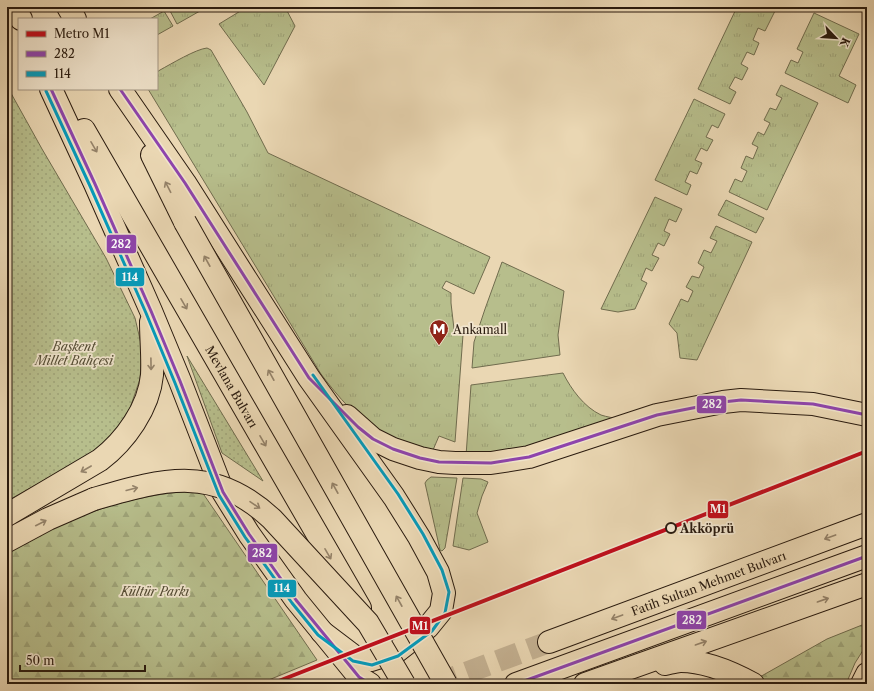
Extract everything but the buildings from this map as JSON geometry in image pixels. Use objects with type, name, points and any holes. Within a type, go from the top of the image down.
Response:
[{"type":"highway","points":[[13,7],[20,18]]},
{"type":"highway","points":[[68,7],[74,18]]},
{"type":"highway","points":[[51,90],[151,311],[180,380],[223,492],[249,534],[296,600],[359,677],[370,684]]},
{"type":"highway","name":"Mevlana Bulvarı","points":[[62,90],[404,684]]},
{"type":"highway","points":[[119,90],[185,222],[446,684]]},
{"type":"highway","points":[[120,90],[185,183],[309,378],[406,517],[438,572],[444,592],[441,611],[428,627],[396,652],[371,660],[356,657],[322,632]]},
{"type":"highway","points":[[7,515],[100,460],[112,451],[124,437],[145,402],[152,376],[151,311]]},
{"type":"highway","points":[[309,378],[358,428],[373,439],[394,449],[420,458],[455,463],[491,463],[529,457],[590,438],[645,418],[723,402],[741,400],[813,404],[867,415]]},
{"type":"highway","points":[[7,541],[48,519],[94,499],[171,480],[214,484],[230,490],[261,509],[368,623]]},
{"type":"highway","name":"Fatih Sultan Mehmet Bulvarı","points":[[549,642],[867,524]]},
{"type":"highway","points":[[516,684],[867,556]]},
{"type":"highway","points":[[585,684],[867,584]]},
{"type":"highway","points":[[590,684],[679,661],[693,662],[720,668],[753,684]]},
{"type":"highway","points":[[862,684],[867,674]]},
{"type":"green space","points":[[172,7],[207,7],[177,24],[169,9]]},
{"type":"green space","points":[[247,7],[285,7],[295,26],[264,85],[219,24]]},
{"type":"green space","points":[[737,7],[777,7],[765,31],[758,28],[753,40],[759,43],[754,55],[747,52],[741,64],[748,68],[742,80],[735,77],[729,88],[736,92],[730,104],[698,89]]},
{"type":"green space","points":[[164,11],[173,26],[158,34],[158,18],[152,18]]},
{"type":"green space","points":[[814,13],[859,34],[839,76],[856,85],[848,103],[785,73],[791,60],[798,63],[803,52],[797,49]]},
{"type":"green space","points":[[207,48],[211,50],[247,112],[268,153],[490,257],[474,294],[446,281],[442,288],[451,293],[454,329],[463,335],[455,442],[439,436],[433,450],[407,444],[389,437],[365,422],[357,415],[342,400],[321,374],[149,90],[158,90],[158,71],[202,49]]},
{"type":"green space","points":[[781,85],[818,103],[767,210],[729,192],[735,179],[742,182],[747,171],[741,168],[746,156],[753,159],[758,147],[752,144],[758,132],[764,135],[770,123],[764,120],[770,108],[776,110],[782,98],[776,95]]},
{"type":"green space","name":"Başkent Millet Bahçesi","points":[[7,86],[106,258],[135,318],[142,348],[140,379],[130,408],[115,432],[93,453],[7,501]]},
{"type":"green space","points":[[694,99],[725,114],[718,128],[712,125],[706,137],[713,140],[707,151],[701,148],[695,160],[702,163],[697,174],[690,171],[685,182],[691,185],[687,195],[655,180]]},
{"type":"green space","points":[[655,197],[682,209],[676,222],[669,219],[664,231],[670,234],[664,246],[658,243],[652,255],[659,258],[652,271],[646,268],[641,280],[647,283],[635,309],[618,312],[601,309]]},
{"type":"green space","points":[[726,200],[764,218],[756,233],[718,215]]},
{"type":"green space","points":[[716,226],[752,242],[697,360],[680,358],[677,333],[669,324],[681,299],[688,302],[693,291],[686,287],[692,276],[699,278],[704,267],[698,263],[704,250],[711,253],[717,241],[710,238]]},
{"type":"green space","points":[[502,262],[564,291],[558,335],[560,355],[472,368],[474,342]]},
{"type":"green space","points":[[187,356],[263,481],[222,453]]},
{"type":"green space","points":[[563,373],[574,391],[595,412],[608,417],[620,419],[555,443],[466,456],[471,385]]},
{"type":"green space","points":[[431,477],[457,478],[445,548],[442,551],[440,550],[425,483]]},
{"type":"green space","points":[[463,478],[481,479],[488,482],[477,513],[488,542],[469,550],[453,546]]},
{"type":"green space","name":"Kültür Parkı","points":[[180,492],[202,492],[317,660],[259,684],[7,684],[7,552],[47,530],[112,505],[157,495]]},
{"type":"green space","points":[[867,623],[867,644],[855,663],[846,684],[772,684],[758,678],[827,639]]},
{"type":"tunnel","points":[[436,684],[549,642]]},
{"type":"metro line","name":"M1","points":[[271,684],[867,451]]},
{"type":"transit line","name":"282","points":[[51,90],[151,311],[223,492],[249,534],[296,600],[359,677],[370,684]]},
{"type":"transit line","name":"282","points":[[121,90],[185,183],[309,378],[358,427],[373,439],[393,449],[420,458],[439,462],[491,463],[529,457],[657,415],[741,400],[813,404],[867,415]]},
{"type":"transit line","name":"114","points":[[46,91],[146,313],[219,495],[245,537],[292,603],[318,635],[353,661],[372,665],[398,656],[432,631],[445,613],[449,592],[442,570],[423,534],[398,494],[313,375]]},
{"type":"transit line","name":"282","points":[[516,684],[867,556]]},
{"type":"place","name":"Ankamall","points":[[439,346]]},
{"type":"place","name":"Akköprü","points":[[671,528]]}]
